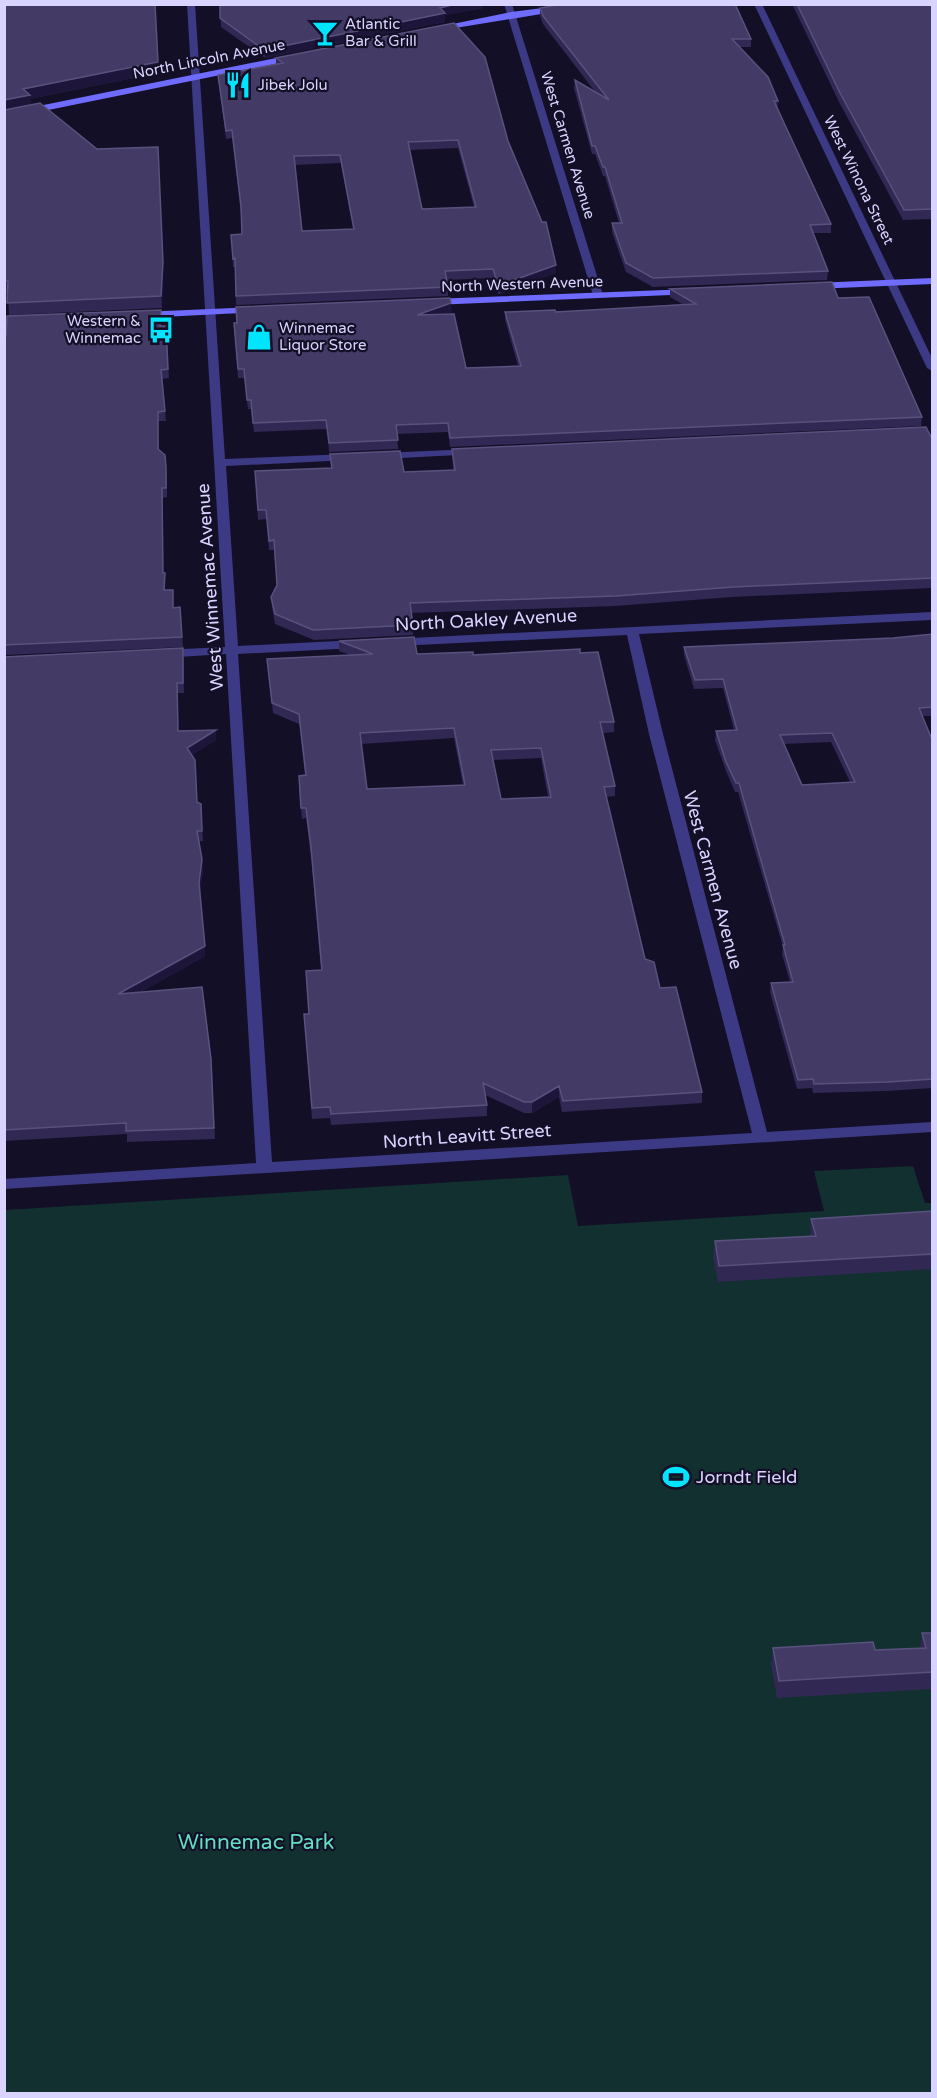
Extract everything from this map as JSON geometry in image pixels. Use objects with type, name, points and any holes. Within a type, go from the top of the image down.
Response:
[{"type":"main road","points":[[427,30],[509,10],[598,4]]},
{"type":"main road","name":"North Lincoln Avenue","points":[[4,116],[302,56]]},
{"type":"main road","points":[[807,287],[933,281]]},
{"type":"main road","name":"North Western Avenue","points":[[423,303],[701,291]]},
{"type":"main road","points":[[135,315],[265,310]]},
{"type":"street","name":"West Winnemac Avenue","points":[[191,4],[264,1168]]},
{"type":"street","name":"West Winona Street","points":[[758,4],[933,368]]},
{"type":"street","name":"West Carmen Avenue","points":[[509,10],[598,296]]},
{"type":"street","points":[[220,463],[481,451]]},
{"type":"street","name":"North Oakley Avenue","points":[[150,654],[933,616]]},
{"type":"street","name":"West Carmen Avenue","points":[[632,630],[656,734],[761,1137]]},
{"type":"street","name":"North Leavitt Street","points":[[4,1184],[933,1127]]},
{"type":"green space","name":"Winnemac Park","points":[[913,1166],[925,1203],[932,1203],[932,2093],[5,2093],[5,1210],[568,1175],[578,1226],[824,1211],[814,1171]]},
{"type":"building","points":[[4,4],[155,4],[158,62],[23,89],[30,95],[4,100]]},
{"type":"building","points":[[220,4],[456,4],[440,8],[445,13],[264,50],[220,18]]},
{"type":"building","points":[[563,4],[735,4],[751,39],[732,39],[768,77],[778,101],[774,101],[831,224],[810,225],[828,271],[653,278],[626,263],[612,223],[622,223],[605,167],[603,167],[595,146],[592,146],[575,80],[609,100],[543,16],[540,8]]},
{"type":"building","points":[[797,4],[933,4],[933,209],[904,210],[840,93]]},
{"type":"building","points":[[454,23],[485,57],[508,141],[542,222],[546,222],[556,265],[500,285],[498,285],[493,269],[445,271],[448,287],[236,296],[235,258],[233,259],[231,235],[242,234],[241,206],[232,130],[226,131],[218,75],[283,63],[276,58]],"holes":[[[458,140],[476,207],[422,209],[408,142]],[[340,155],[354,229],[302,231],[294,156]]]},
{"type":"building","points":[[40,103],[97,149],[158,147],[163,262],[161,296],[7,303],[8,281],[4,281],[4,110]]},
{"type":"building","points":[[832,282],[838,298],[869,297],[922,417],[450,438],[448,423],[396,425],[398,440],[329,443],[326,420],[253,423],[251,400],[247,400],[244,369],[238,369],[234,323],[237,323],[236,307],[450,298],[451,303],[417,315],[454,314],[466,368],[521,366],[505,312],[555,310],[556,312],[696,304],[670,289]]},
{"type":"building","points":[[161,310],[160,326],[166,326],[168,369],[161,370],[165,411],[158,412],[158,449],[165,455],[166,467],[166,488],[162,488],[164,590],[173,590],[173,608],[180,607],[182,637],[4,645],[4,336],[6,336],[7,316]]},
{"type":"building","points":[[926,427],[933,441],[933,578],[733,587],[616,596],[410,603],[413,625],[313,630],[275,614],[271,597],[277,585],[274,540],[269,541],[266,510],[258,510],[255,471],[332,468],[330,454],[400,451],[404,472],[455,470],[452,449]]},
{"type":"building","points":[[933,634],[933,707],[919,708],[933,742],[933,1079],[814,1084],[813,1079],[798,1080],[771,983],[793,982],[783,945],[785,945],[739,783],[736,783],[726,762],[716,731],[737,730],[723,679],[695,680],[684,647],[893,638]],"holes":[[[832,733],[855,782],[802,785],[780,735]]]},
{"type":"building","points":[[414,637],[417,654],[473,652],[473,655],[580,649],[580,653],[598,652],[614,722],[600,722],[615,786],[604,787],[645,959],[654,962],[660,988],[676,987],[702,1092],[563,1101],[559,1086],[532,1102],[524,1102],[483,1083],[487,1105],[331,1114],[330,1107],[312,1108],[304,1014],[309,1014],[306,971],[322,970],[306,808],[301,808],[299,776],[306,775],[299,714],[272,703],[267,659],[373,654],[339,641]],"holes":[[[454,728],[465,785],[367,789],[360,733]],[[541,748],[551,797],[501,799],[491,750]]]},
{"type":"building","points":[[183,648],[183,683],[177,683],[178,731],[216,730],[187,748],[195,760],[197,802],[201,804],[202,831],[197,831],[202,859],[199,883],[205,946],[118,994],[202,987],[211,1059],[214,1128],[126,1131],[126,1123],[4,1130],[4,657]]},
{"type":"building","points":[[933,1211],[933,1254],[719,1266],[715,1241],[816,1236],[811,1219]]},
{"type":"building","points":[[922,1633],[933,1633],[933,1672],[779,1681],[773,1648],[873,1642],[875,1650],[926,1648]]},
{"type":"place","name":"Atlantic Bar & Grill","points":[[325,33]]},
{"type":"place","name":"Jibek Jolu","points":[[238,85]]},
{"type":"place","name":"Western & Winnemac","points":[[161,330]]},
{"type":"place","name":"Winnemac Liquor Store","points":[[259,337]]},
{"type":"place","name":"Jorndt Field","points":[[676,1477]]}]
